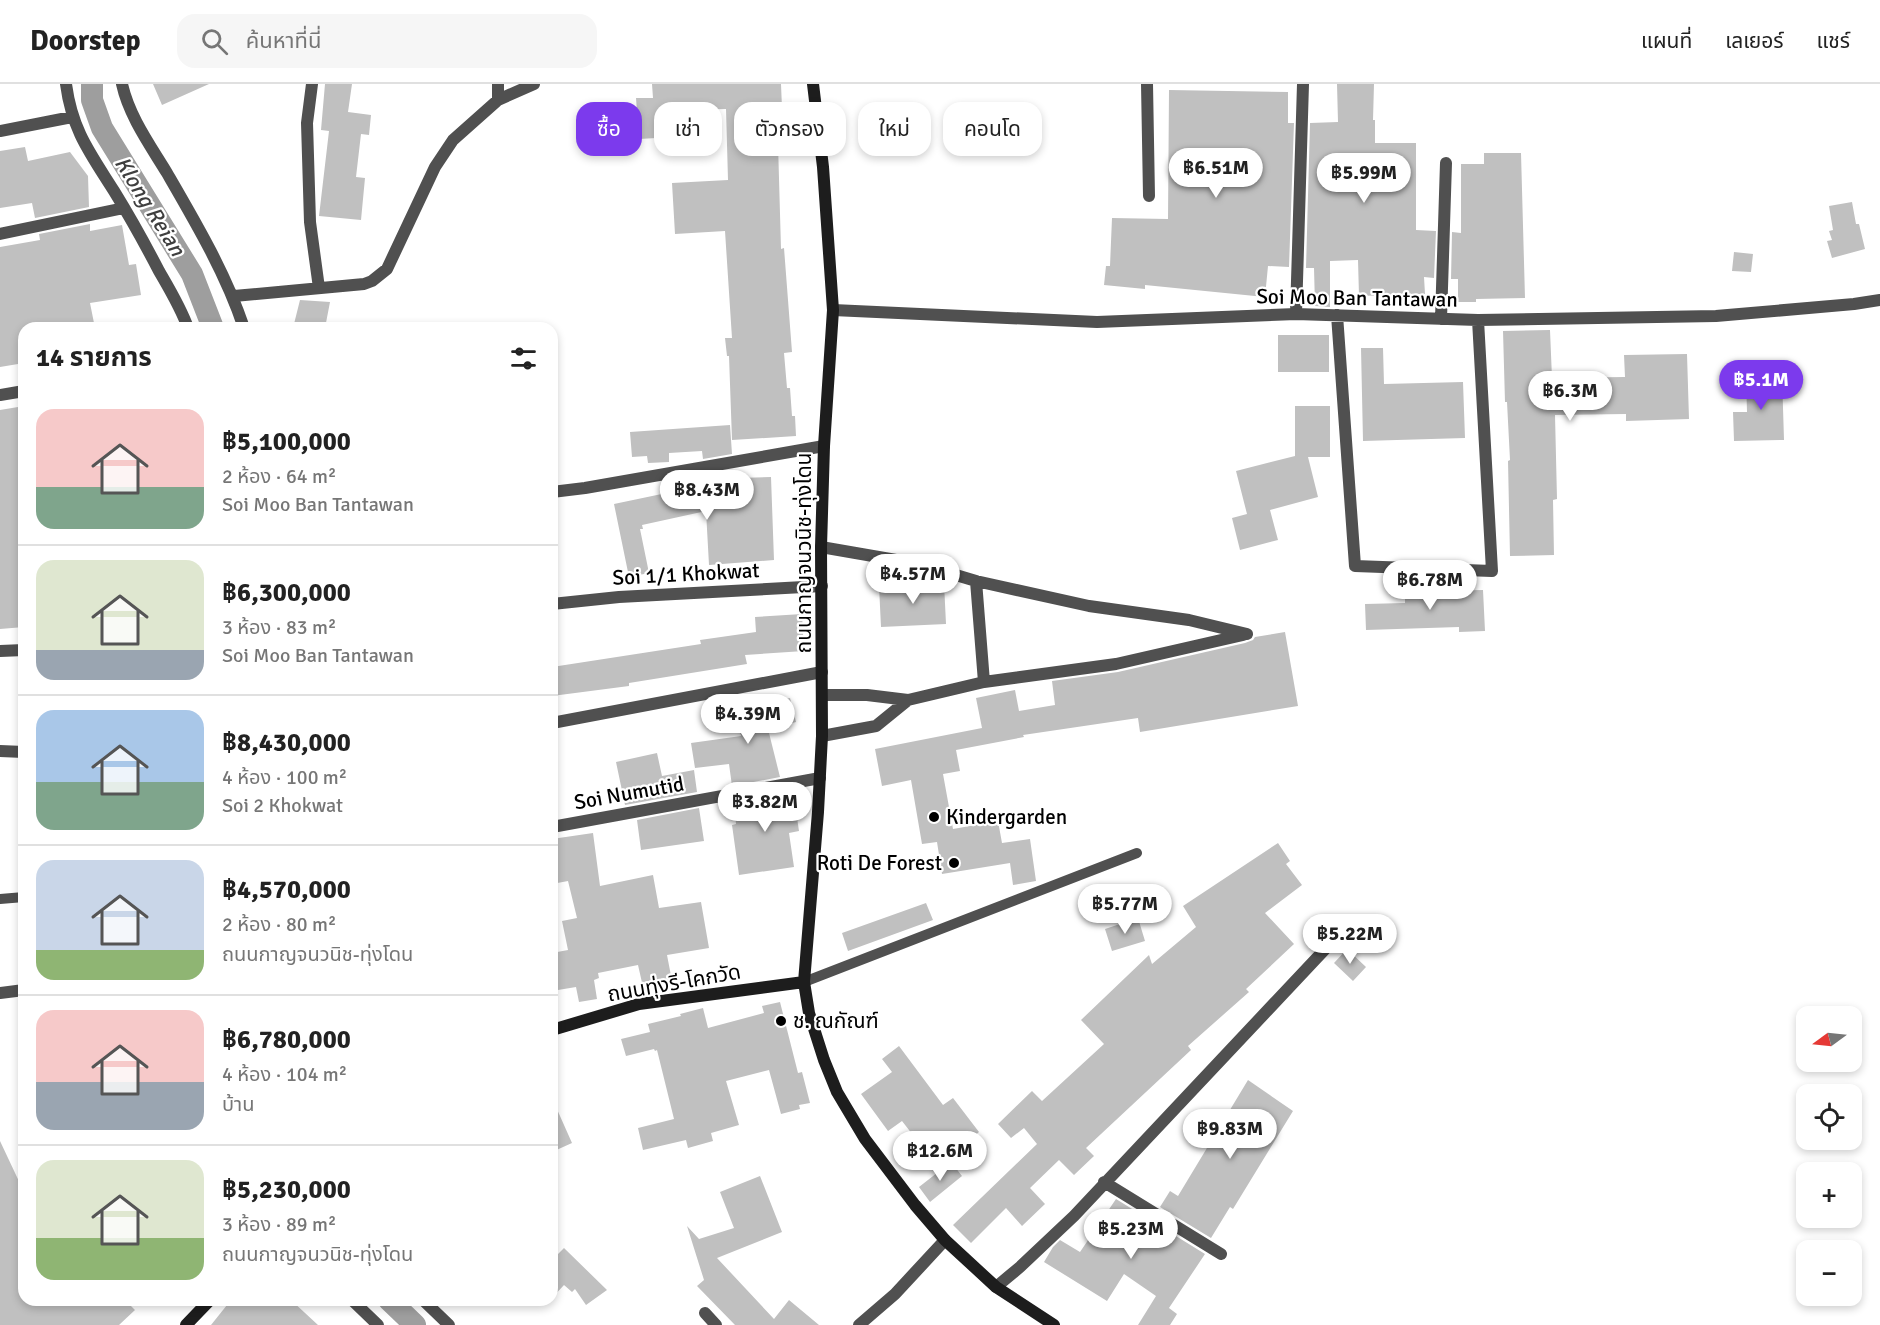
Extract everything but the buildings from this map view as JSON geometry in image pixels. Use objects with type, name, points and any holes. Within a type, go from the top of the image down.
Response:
[{"type":"street","points":[[66,84],[72,117],[83,142],[124,208],[185,322]]},
{"type":"street","points":[[122,84],[129,108],[189,210],[234,296],[242,322]]},
{"type":"street","points":[[312,84],[307,123],[310,222],[319,288]]},
{"type":"street","points":[[498,84],[498,100]]},
{"type":"street","points":[[234,296],[364,284],[380,276],[387,269],[441,157],[462,132],[498,100],[534,84]]},
{"type":"street","name":"ถนนกาญจนวนิช-ทุ่งโดน","points":[[813,84],[823,167],[833,310],[824,446],[821,548],[822,736],[804,982],[814,1030],[837,1092],[865,1139],[945,1240],[996,1287],[1048,1323]]},
{"type":"street","points":[[1147,84],[1149,196]]},
{"type":"street","points":[[1296,314],[1303,84]]},
{"type":"street","points":[[0,131],[72,117]]},
{"type":"street","points":[[1440,319],[1446,163]]},
{"type":"street","points":[[0,234],[124,208]]},
{"type":"street","name":"Soi Moo Ban Tantawan","points":[[833,310],[1096,322],[1296,314],[1479,320],[1716,316],[1880,300]]},
{"type":"street","points":[[1337,315],[1355,566],[1492,571],[1479,320]]},
{"type":"street","points":[[0,395],[18,392]]},
{"type":"street","points":[[558,491],[824,446]]},
{"type":"street","points":[[821,548],[919,564],[976,581],[1089,606],[1189,620],[1247,634],[1116,664],[984,682],[908,700],[867,695],[822,695]]},
{"type":"street","points":[[976,581],[984,682]]},
{"type":"street","name":"Soi 1/1 Khokwat","points":[[558,603],[619,597],[822,586]]},
{"type":"street","points":[[0,651],[18,650]]},
{"type":"street","points":[[558,722],[822,672]]},
{"type":"street","points":[[822,736],[876,726],[908,700]]},
{"type":"street","points":[[0,751],[18,752]]},
{"type":"street","name":"Soi Numutid","points":[[558,826],[820,778]]},
{"type":"street","points":[[996,1287],[1066,1223],[1345,928]]},
{"type":"street","name":"ถนนทุ่งรี-โคกวัด","points":[[558,1028],[639,1004],[804,982]]},
{"type":"street","points":[[0,993],[18,991]]},
{"type":"street","points":[[1104,1182],[1221,1254]]},
{"type":"street","points":[[859,1325],[895,1294],[945,1240]]},
{"type":"street","points":[[186,1325],[204,1306]]},
{"type":"street","points":[[358,1306],[378,1325]]},
{"type":"street","points":[[429,1306],[449,1325]]},
{"type":"street","points":[[705,1313],[716,1325]]},
{"type":"lane","points":[[804,982],[1137,853]]},
{"type":"lane","points":[[0,899],[18,898]]},
{"type":"waterway","name":"Klong Reian","points":[[92,84],[92,100],[102,128],[192,274],[211,322]]},
{"type":"waterway","name":"Klong Reian","points":[[395,1306],[415,1325]]},
{"type":"place","name":"Kindergarden","points":[[934,817]]},
{"type":"place","name":"Roti De Forest","points":[[954,863]]},
{"type":"place","name":"ช. ณกัณฑ์","points":[[781,1021]]}]
